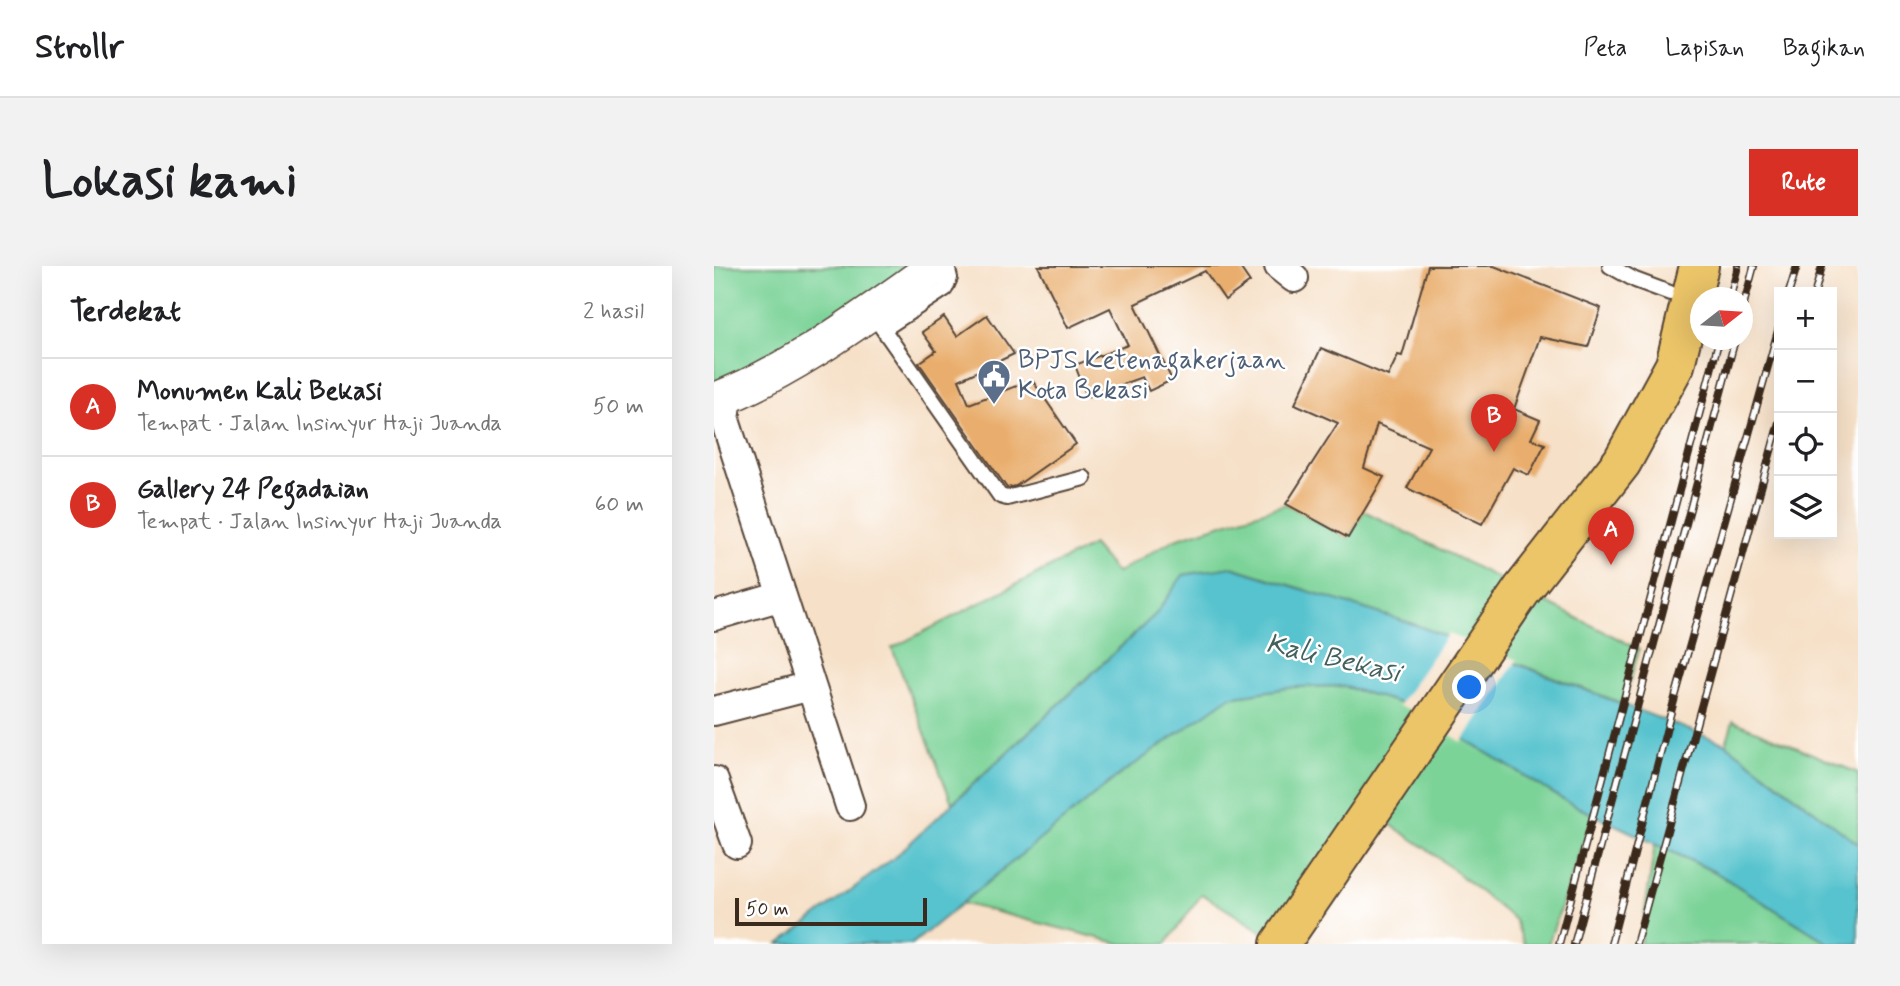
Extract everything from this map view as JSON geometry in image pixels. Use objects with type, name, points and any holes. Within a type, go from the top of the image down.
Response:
[{"type":"main road","points":[[1279,944],[1522,590],[1555,544],[1622,462],[1675,365],[1699,266]]},
{"type":"main road","points":[[1555,544],[1611,450],[1652,352],[1673,279]]},
{"type":"street","points":[[850,806],[725,420],[721,398],[877,321],[936,266]]},
{"type":"street","points":[[714,616],[782,596]]},
{"type":"street","points":[[714,711],[811,686]]},
{"type":"street","points":[[714,781],[737,844]]},
{"type":"lane","points":[[947,266],[950,278],[945,289],[877,321],[1000,496],[1007,498],[1084,478]]},
{"type":"lane","points":[[1610,266],[1635,280],[1673,279]]},
{"type":"green space","points":[[714,266],[936,266],[714,399]]},
{"type":"green space","points":[[1286,504],[1348,538],[1364,511],[1639,649],[1624,704],[1413,624],[1232,567],[1184,575],[1156,614],[952,803],[892,648],[1093,545],[1116,573],[1175,539]]},
{"type":"green space","points":[[1342,686],[1410,706],[1569,803],[1593,814],[1548,944],[1524,944],[1515,920],[1430,851],[1370,811],[1280,943],[1202,894],[1166,944],[1122,944],[961,903],[1115,778],[1230,696],[1295,687]]},
{"type":"green space","points":[[1733,721],[1858,773],[1858,844],[1726,744]]},
{"type":"green space","points":[[1655,844],[1715,872],[1830,944],[1640,944]]},
{"type":"water","name":"Kali Bekasi","points":[[1231,567],[1413,624],[1726,744],[1858,844],[1858,944],[1830,944],[1715,872],[1569,803],[1410,706],[1342,686],[1295,687],[1230,697],[1115,778],[912,944],[779,944],[895,857],[1156,614],[1183,575]]},
{"type":"pier","points":[[1448,634],[1517,660],[1462,742],[1409,709],[1398,706]]},
{"type":"building","points":[[1038,266],[1239,266],[1250,282],[1225,300],[1205,271],[1135,304],[1172,380],[1149,391],[1142,377],[1087,397],[1075,365],[1128,345],[1110,308],[1068,328]]},
{"type":"building","points":[[1428,266],[1494,266],[1601,308],[1588,347],[1540,337],[1514,409],[1540,420],[1531,439],[1545,444],[1529,475],[1513,468],[1482,524],[1407,488],[1429,447],[1377,424],[1364,468],[1384,477],[1348,538],[1286,504],[1338,423],[1295,404],[1321,348],[1388,376],[1398,355],[1402,356]]},
{"type":"building","name":"BPJS Ketenagakerjaan Kota Bekasi","points":[[987,315],[1014,354],[959,380],[969,404],[1032,380],[1076,444],[1016,486],[1007,488],[919,363],[936,351],[922,332],[944,317],[957,336]]},
{"type":"railway","points":[[1733,287],[1738,266]]},
{"type":"railway","points":[[1748,287],[1754,266]]},
{"type":"railway","points":[[1791,287],[1797,266]]},
{"type":"railway","points":[[1816,287],[1822,266]]},
{"type":"railway","points":[[1611,944],[1671,712],[1774,345]]},
{"type":"railway","points":[[1559,944],[1716,350]]},
{"type":"railway","points":[[1574,944],[1732,350]]},
{"type":"railway","points":[[1636,944],[1774,440]]},
{"type":"place","name":"BPJS Ketenagakerjaan Kota Bekasi","points":[[994,406]]},
{"type":"place","name":"Gallery 24 Pegadaian","points":[[1494,452]]},
{"type":"place","name":"Monumen Kali Bekasi","points":[[1611,565]]}]
